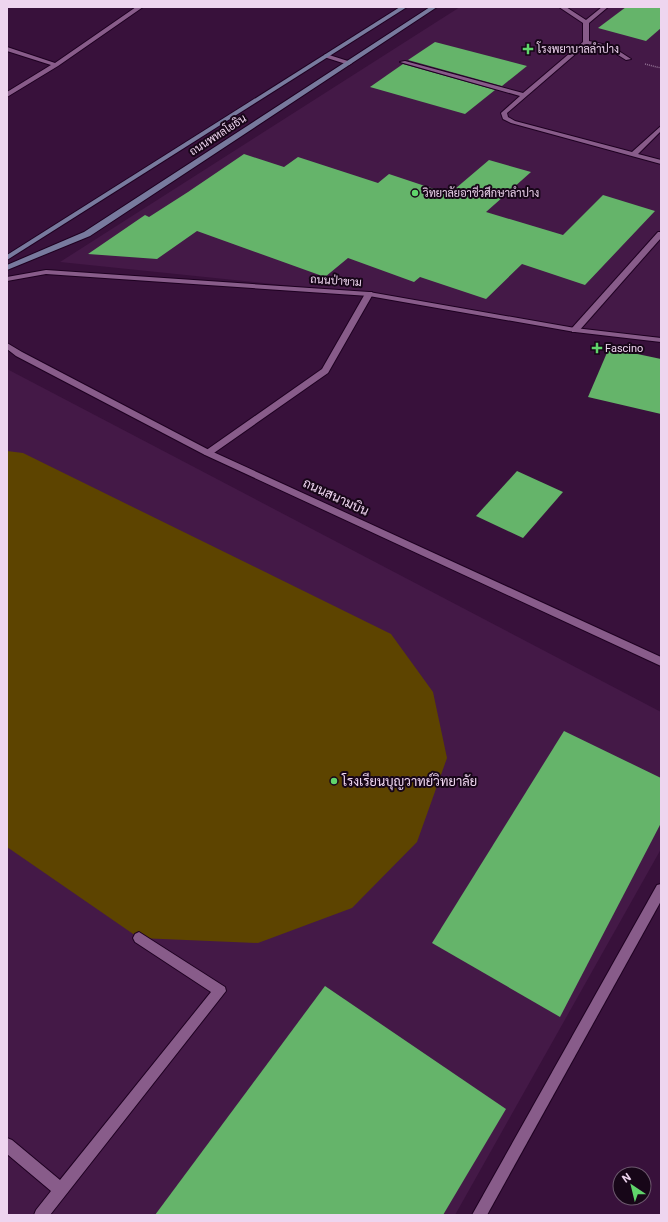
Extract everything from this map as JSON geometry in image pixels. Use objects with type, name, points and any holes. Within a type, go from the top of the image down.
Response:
[{"type":"main road","name":"ถนนพหลโยธิน","points":[[7,258],[404,7]]},
{"type":"main road","name":"ถนนพหลโยธิน","points":[[7,268],[87,234],[434,7]]},
{"type":"street","points":[[7,95],[56,65],[140,7]]},
{"type":"street","points":[[562,7],[572,10],[586,22],[586,42]]},
{"type":"street","points":[[586,22],[605,7]]},
{"type":"street","points":[[586,42],[609,48],[628,59]]},
{"type":"street","points":[[586,42],[522,95],[504,113],[505,118],[513,122],[661,162]]},
{"type":"street","points":[[7,49],[56,65]]},
{"type":"street","points":[[326,56],[349,63]]},
{"type":"street","points":[[403,62],[522,95]]},
{"type":"street","points":[[634,154],[661,128]]},
{"type":"street","points":[[575,330],[661,234]]},
{"type":"street","name":"ถนนป่าขาม","points":[[7,279],[46,272],[369,294],[575,330],[661,340]]},
{"type":"street","points":[[208,453],[325,371],[369,294]]},
{"type":"street","name":"ถนนสนามบิน","points":[[7,345],[19,354],[208,453],[661,662]]},
{"type":"street","points":[[479,1215],[661,888]]},
{"type":"street","points":[[41,1215],[220,992],[140,938]]},
{"type":"street","points":[[7,1145],[61,1190]]},
{"type":"path","points":[[640,63],[661,68]]},
{"type":"shaded area","name":"วิทยาลัยอาชีวศึกษาลำปาง","points":[[460,7],[661,7],[661,337],[557,327],[369,294],[60,262]]},
{"type":"shaded area","name":"โรงเรียนบุญวาทย์วิทยาลัย","points":[[7,369],[661,712],[661,849],[455,1215],[7,1215]]},
{"type":"shaded area","points":[[7,451],[23,453],[391,634],[433,692],[447,758],[417,842],[352,908],[258,943],[139,938],[7,847]]},
{"type":"building","points":[[626,7],[661,7],[661,28],[646,41],[598,28]]},
{"type":"building","points":[[435,42],[527,66],[502,86],[408,60]]},
{"type":"building","points":[[403,64],[495,90],[465,114],[370,87]]},
{"type":"building","points":[[244,154],[284,167],[298,157],[378,183],[389,174],[449,194],[489,160],[531,172],[486,212],[563,235],[603,195],[655,211],[585,285],[522,264],[486,299],[420,277],[414,282],[348,258],[325,277],[197,231],[157,259],[88,254],[145,215],[149,217]]},
{"type":"building","points":[[609,348],[661,359],[661,414],[588,397]]},
{"type":"building","points":[[517,471],[563,492],[523,538],[476,516]]},
{"type":"building","points":[[564,731],[661,778],[661,823],[560,1017],[432,943]]},
{"type":"building","points":[[325,986],[506,1109],[443,1215],[155,1215]]},
{"type":"place","name":"โรงพยาบาลลำปาง","points":[[528,49]]},
{"type":"place","name":"วิทยาลัยอาชีวศึกษาลำปาง","points":[[415,193]]},
{"type":"place","name":"Fascino","points":[[597,348]]},
{"type":"place","name":"โรงเรียนบุญวาทย์วิทยาลัย","points":[[334,781]]}]
